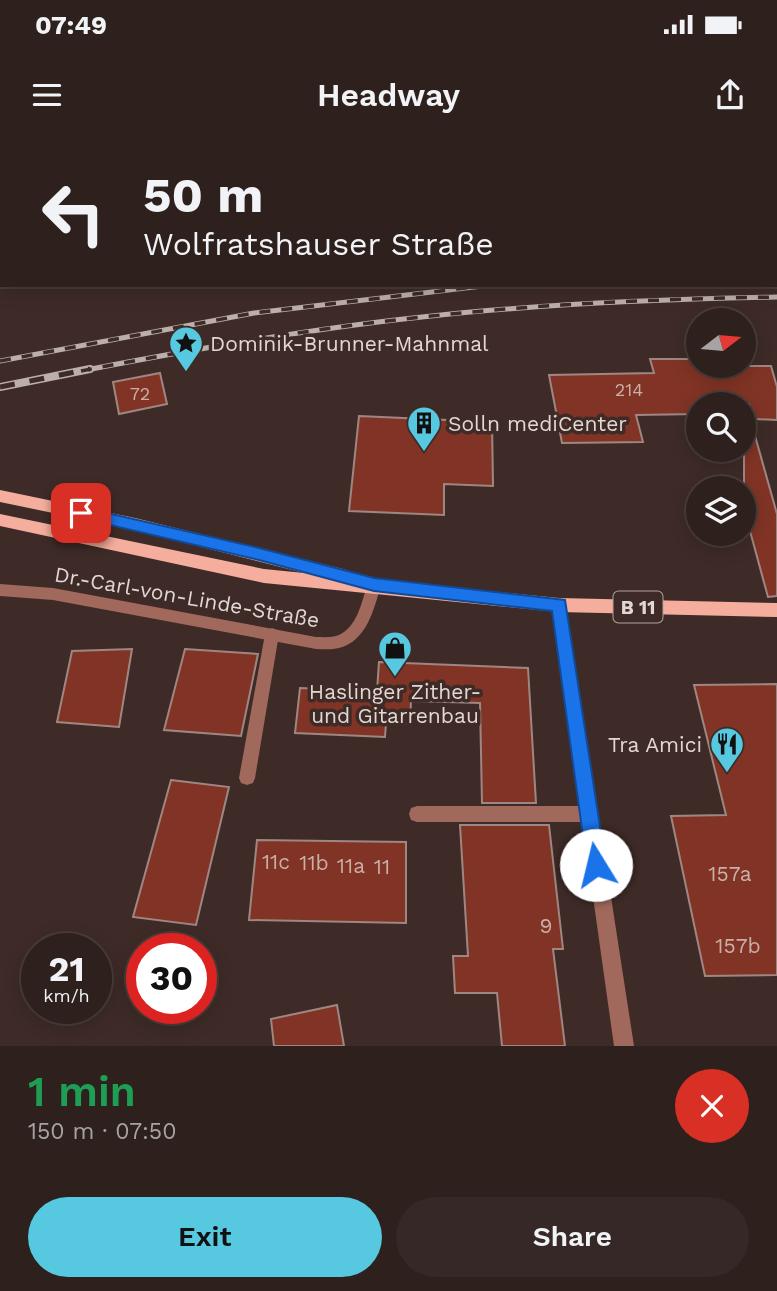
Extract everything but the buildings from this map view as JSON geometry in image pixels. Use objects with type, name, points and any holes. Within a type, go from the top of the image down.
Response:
[{"type":"main road","name":"B 11","points":[[0,496],[135,524],[374,584]]},
{"type":"main road","name":"B 11","points":[[0,520],[264,576],[374,584],[559,605],[777,610]]},
{"type":"street","name":"Dr.-Carl-von-Linde-Straße","points":[[0,590],[53,594],[316,643],[339,642],[349,637],[363,618],[374,584]]},
{"type":"street","points":[[559,605],[624,1046]]},
{"type":"street","points":[[247,778],[272,634]]},
{"type":"street","points":[[416,814],[588,814]]},
{"type":"railway","points":[[0,361],[254,313],[474,287]]},
{"type":"railway","points":[[81,371],[251,340],[422,317],[599,303],[777,297]]},
{"type":"railway","points":[[0,387],[90,369]]},
{"type":"place","name":"Dominik-Brunner-Mahnmal","points":[[186,373]]},
{"type":"place","name":"Solln mediCenter","points":[[424,453]]},
{"type":"place","name":"Haslinger Zither- und Gitarrenbau","points":[[395,678]]},
{"type":"place","name":"Tra Amici","points":[[727,774]]},
{"type":"route","points":[[81,513],[374,584],[559,605],[596,865]]}]
